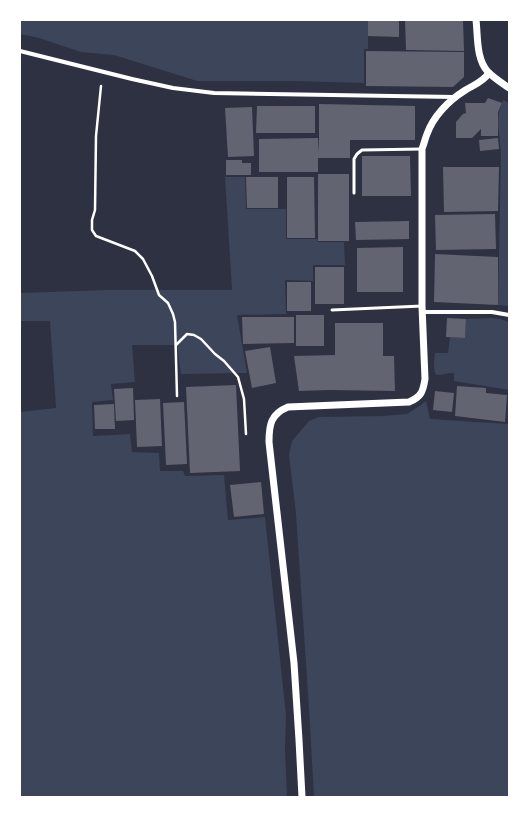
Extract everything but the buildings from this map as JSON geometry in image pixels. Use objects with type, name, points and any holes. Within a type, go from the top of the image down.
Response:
[{"type":"street","points":[[476,20],[480,56],[485,68],[489,73],[509,88]]},
{"type":"street","points":[[20,51],[173,88],[214,93],[456,97]]},
{"type":"street","points":[[302,797],[294,663],[269,442],[271,423],[274,416],[280,410],[288,407],[409,402],[416,399],[421,394],[425,379],[422,309],[422,149],[434,119],[456,97],[482,81],[489,73]]},
{"type":"street","points":[[422,309],[492,312],[509,315]]},
{"type":"lane","points":[[354,193],[354,159],[362,150],[422,149]]},
{"type":"lane","points":[[332,310],[422,309]]},
{"type":"path","points":[[104,72],[96,136],[95,210],[92,220],[92,230],[96,236],[135,251],[143,259],[152,276],[159,295],[168,302],[175,322],[177,396]]},
{"type":"path","points":[[176,346],[187,334],[194,335],[201,339],[238,377],[244,399],[246,434]]},
{"type":"shaded area","points":[[20,20],[368,20],[368,49],[364,49],[364,83],[197,81],[114,55],[81,52],[39,38],[20,34]]},
{"type":"shaded area","points":[[503,100],[509,103],[509,306],[498,305],[501,153],[498,123],[499,112]]},
{"type":"shaded area","points":[[225,177],[245,177],[246,209],[286,209],[286,239],[317,239],[318,242],[344,242],[345,265],[313,265],[313,281],[285,280],[286,314],[237,315],[247,373],[181,374],[177,345],[132,345],[135,382],[111,384],[113,400],[92,402],[93,436],[130,434],[132,452],[159,453],[160,471],[183,471],[185,476],[224,475],[228,520],[265,517],[286,715],[285,749],[287,797],[20,797],[20,412],[56,408],[50,321],[20,321],[20,293],[107,290],[232,290]]},
{"type":"shaded area","points":[[491,318],[509,322],[509,390],[454,381],[454,373],[436,375],[434,367],[435,353],[448,353],[450,337],[465,338],[466,319]]},
{"type":"shaded area","points":[[426,401],[430,419],[509,424],[509,797],[314,797],[296,514],[289,455],[292,441],[309,421],[319,417],[407,414]]}]
